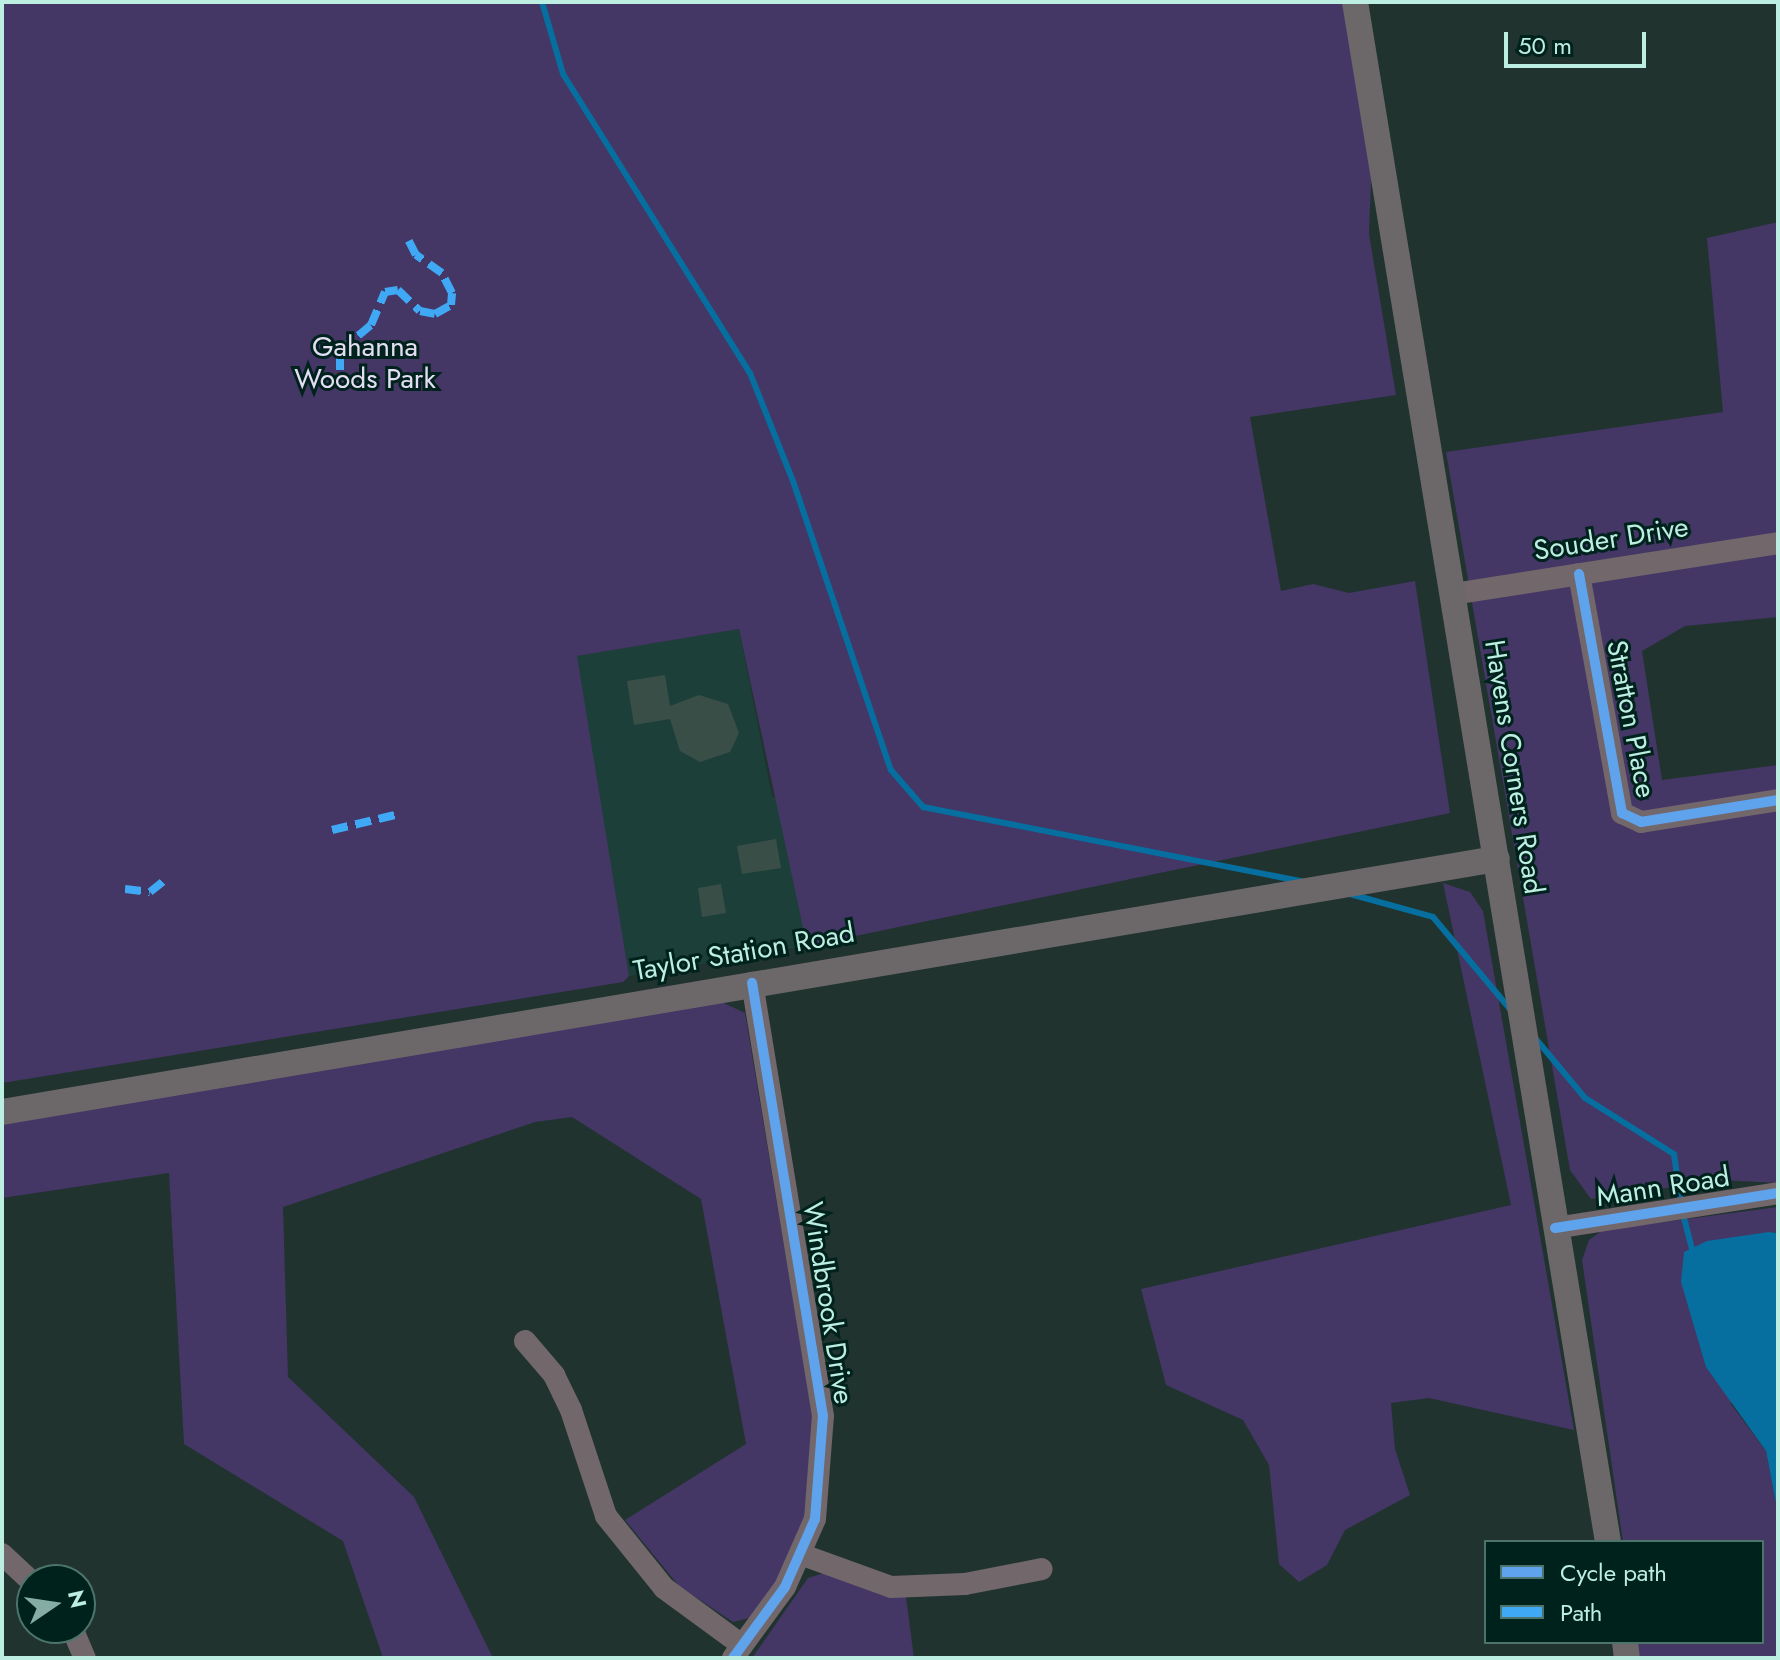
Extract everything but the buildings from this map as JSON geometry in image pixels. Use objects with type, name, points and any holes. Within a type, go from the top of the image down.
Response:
[{"type":"main road","name":"Havens Corners Road","points":[[1355,2],[1608,1540]]},
{"type":"main road","name":"Taylor Station Road","points":[[2,1112],[1497,859]]},
{"type":"street","name":"Souder Drive","points":[[1453,594],[1778,543]]},
{"type":"street","name":"Stratton Place","points":[[1579,574],[1622,813],[1641,822],[1778,800]]},
{"type":"street","name":"Windbrook Drive","points":[[737,1651],[785,1587],[815,1519],[823,1416],[752,983]]},
{"type":"street","name":"Mann Road","points":[[1555,1228],[1778,1193]]},
{"type":"street","points":[[525,1341],[554,1375],[571,1410],[606,1516],[664,1588],[737,1651]]},
{"type":"street","points":[[800,1554],[891,1587],[965,1584],[1042,1569]]},
{"type":"shaded area","points":[[739,629],[772,797],[782,796],[807,946],[629,976],[576,656]]},
{"type":"green space","name":"Gahanna Woods Park","points":[[2,2],[1346,2],[1372,155],[1369,234],[1396,395],[1250,417],[1281,591],[1313,584],[1349,593],[1415,581],[1450,813],[807,946],[739,629],[577,656],[629,976],[623,982],[2,1083]]},
{"type":"green space","points":[[1778,222],[1778,617],[1685,626],[1642,651],[1662,780],[1778,765],[1778,1183],[1720,1180],[1591,1199],[1570,1170],[1446,452],[1723,412],[1707,238]]},
{"type":"green space","points":[[1443,883],[1470,892],[1483,911],[1574,1430],[1429,1398],[1391,1403],[1395,1449],[1410,1495],[1345,1530],[1327,1565],[1299,1582],[1279,1564],[1269,1465],[1243,1420],[1166,1385],[1141,1289],[1511,1205]]},
{"type":"green space","points":[[713,998],[745,1013],[814,1425],[807,1516],[781,1577],[753,1617],[733,1622],[679,1586],[625,1520],[746,1444],[701,1199],[572,1117],[535,1122],[283,1207],[288,1377],[414,1497],[493,1658],[383,1658],[343,1541],[184,1444],[169,1173],[2,1198],[2,1123]]},
{"type":"green space","points":[[1778,1207],[1778,1233],[1769,1232],[1731,1404],[1766,1451],[1778,1514],[1778,1658],[1640,1658],[1638,1644],[1764,1644],[1764,1540],[1623,1540],[1582,1260],[1589,1240],[1603,1230]]},
{"type":"green space","points":[[824,1573],[906,1597],[914,1658],[752,1658],[808,1578]]},
{"type":"water","points":[[1778,1233],[1778,1514],[1766,1451],[1706,1367],[1681,1282],[1684,1252],[1707,1241]]},
{"type":"waterway","points":[[542,2],[563,74],[750,373],[793,481],[891,770],[923,807],[1304,882]]},
{"type":"waterway","points":[[1350,894],[1433,917],[1509,1008]]},
{"type":"waterway","points":[[1535,1038],[1585,1098],[1674,1154],[1681,1203]]},
{"type":"waterway","points":[[1683,1214],[1693,1253]]},
{"type":"marked path","points":[[340,370],[340,351],[371,325],[385,292],[398,290],[420,311],[435,314],[451,305],[452,293],[442,273],[416,255],[409,241]]},
{"type":"marked path","points":[[332,830],[399,814]]},
{"type":"marked path","points":[[125,889],[150,892],[166,879]]},
{"type":"cycle path","points":[[1579,574],[1622,813],[1641,822],[1778,800]]},
{"type":"cycle path","points":[[733,1658],[785,1587],[815,1519],[823,1416],[752,983]]},
{"type":"cycle path","points":[[1555,1228],[1778,1193]]}]
